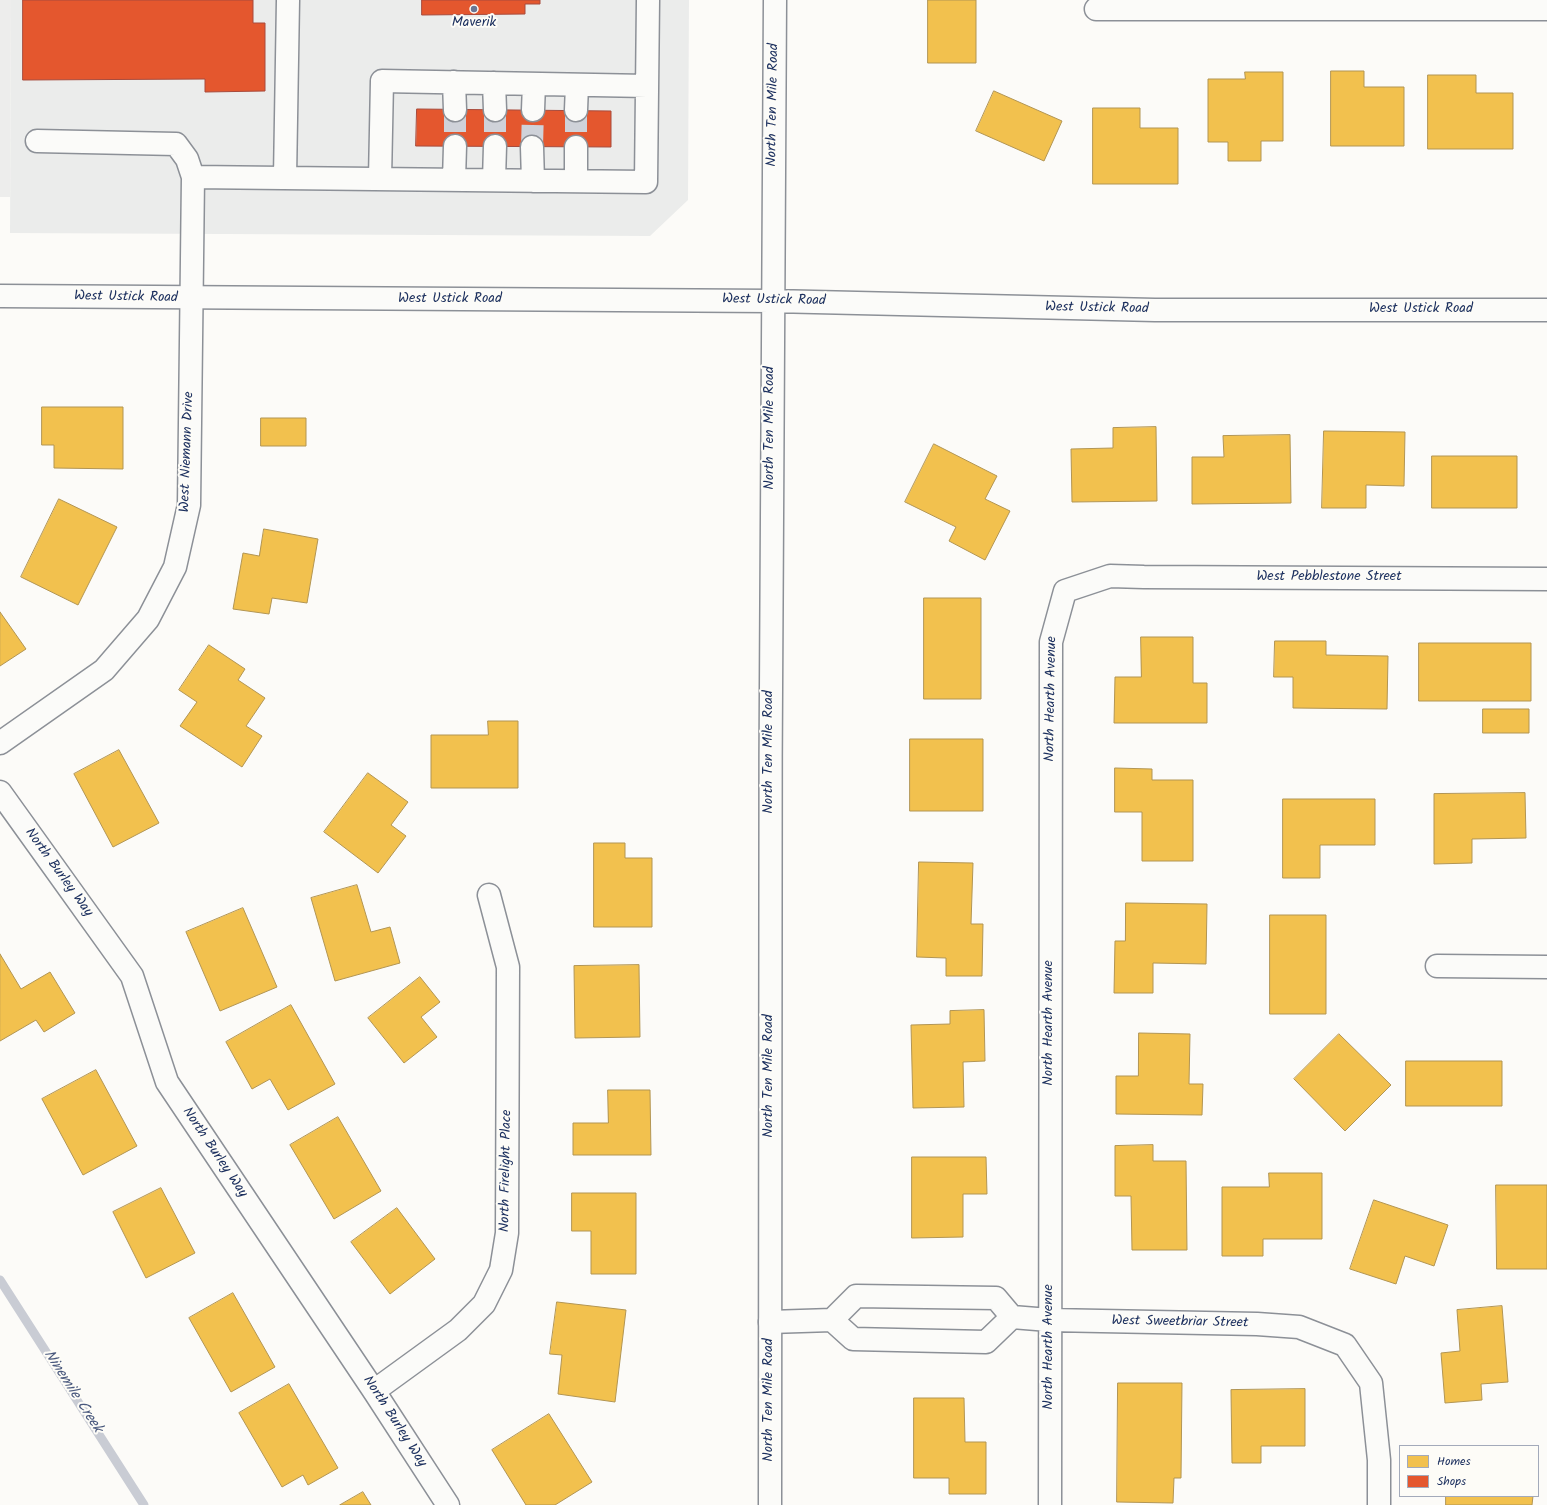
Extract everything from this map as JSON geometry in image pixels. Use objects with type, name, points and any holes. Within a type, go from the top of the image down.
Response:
[{"type":"street","points":[[285,178],[288,0]]},
{"type":"street","points":[[193,177],[646,182],[648,0]]},
{"type":"street","name":"North Ten Mile Road","points":[[770,1505],[772,301],[775,0]]},
{"type":"street","points":[[1096,9],[1328,4],[1547,9]]},
{"type":"street","points":[[380,179],[382,81],[647,86]]},
{"type":"street","points":[[454,82],[455,110]]},
{"type":"street","points":[[494,84],[495,110]]},
{"type":"street","points":[[533,110],[534,84]]},
{"type":"street","points":[[576,85],[576,110]]},
{"type":"street","name":"West Niemann Drive","points":[[0,743],[104,670],[148,619],[174,567],[189,505],[193,177],[187,159],[176,144],[36,141]]},
{"type":"street","points":[[454,180],[455,146]]},
{"type":"street","points":[[494,180],[495,146]]},
{"type":"street","points":[[532,147],[533,181]]},
{"type":"street","points":[[576,147],[576,181]]},
{"type":"street","name":"West Ustick Road","points":[[0,296],[192,299],[772,301],[1155,310],[1547,310]]},
{"type":"street","name":"West Pebblestone Street","points":[[1110,576],[1547,579]]},
{"type":"street","name":"North Hearth Avenue","points":[[1050,1505],[1049,1320],[1051,642],[1064,592],[1110,576]]},
{"type":"street","name":"North Burley Way","points":[[0,792],[132,976],[167,1082],[374,1391],[448,1505]]},
{"type":"street","name":"North Firelight Place","points":[[374,1391],[458,1330],[484,1304],[501,1270],[507,1233],[508,967],[489,895]]},
{"type":"street","points":[[1437,966],[1547,967]]},
{"type":"street","points":[[770,1322],[832,1320],[856,1296],[996,1298],[1012,1317],[986,1342],[853,1339],[832,1320]]},
{"type":"street","name":"West Sweetbriar Street","points":[[1012,1317],[1049,1320],[1257,1324],[1299,1327],[1345,1345],[1371,1384],[1379,1460],[1379,1505]]},
{"type":"shaded area","points":[[0,0],[11,0],[10,197],[0,197]]},
{"type":"shaded area","points":[[11,0],[689,0],[688,200],[650,236],[10,233]]},
{"type":"building: Homes","points":[[928,0],[976,0],[976,63],[928,63]]},
{"type":"building: Homes","points":[[1331,71],[1364,71],[1364,87],[1404,87],[1404,146],[1331,146]]},
{"type":"building: Homes","points":[[1245,72],[1283,72],[1283,141],[1261,141],[1261,161],[1228,161],[1228,142],[1208,142],[1208,79],[1245,79]]},
{"type":"building: Homes","points":[[1428,75],[1476,75],[1476,93],[1513,93],[1513,149],[1428,149]]},
{"type":"building: Homes","points":[[994,91],[1062,121],[1044,161],[976,131]]},
{"type":"building: Homes","points":[[1093,108],[1140,108],[1140,128],[1178,128],[1178,184],[1093,184]]},
{"type":"building: Homes","points":[[42,407],[123,407],[123,469],[54,468],[54,445],[42,445]]},
{"type":"building: Homes","points":[[261,418],[306,418],[306,446],[261,446]]},
{"type":"building: Homes","points":[[1156,427],[1157,501],[1072,502],[1071,449],[1113,448],[1113,428]]},
{"type":"building: Homes","points":[[1324,431],[1405,432],[1404,486],[1366,485],[1366,508],[1322,508]]},
{"type":"building: Homes","points":[[1290,435],[1291,503],[1192,504],[1192,457],[1224,457],[1223,436]]},
{"type":"building: Homes","points":[[934,444],[997,476],[985,499],[1010,511],[985,560],[949,541],[956,527],[905,502]]},
{"type":"building: Homes","points":[[1432,456],[1517,456],[1517,508],[1432,508]]},
{"type":"building: Homes","points":[[59,499],[117,527],[78,605],[21,577]]},
{"type":"building: Homes","points":[[264,529],[318,539],[307,603],[272,598],[269,614],[233,609],[243,553],[259,556]]},
{"type":"building: Homes","points":[[924,598],[981,598],[981,699],[924,699]]},
{"type":"building: Homes","points":[[0,612],[26,649],[0,666]]},
{"type":"building: Homes","points":[[1141,637],[1193,637],[1193,683],[1207,683],[1207,723],[1114,723],[1115,677],[1141,677]]},
{"type":"building: Homes","points":[[1275,641],[1326,641],[1326,655],[1388,656],[1387,709],[1293,708],[1293,677],[1274,677]]},
{"type":"building: Homes","points":[[1419,643],[1531,643],[1531,701],[1419,701]]},
{"type":"building: Homes","points":[[209,645],[245,669],[238,680],[265,698],[246,726],[262,736],[242,767],[180,726],[197,702],[179,690]]},
{"type":"building: Homes","points":[[1483,709],[1529,709],[1529,733],[1483,733]]},
{"type":"building: Homes","points":[[488,721],[518,721],[518,788],[431,788],[431,735],[488,735]]},
{"type":"building: Homes","points":[[910,739],[983,739],[983,811],[910,811]]},
{"type":"building: Homes","points":[[119,750],[159,823],[113,847],[74,774]]},
{"type":"building: Homes","points":[[1115,768],[1152,769],[1152,780],[1193,780],[1193,861],[1142,861],[1142,812],[1115,812]]},
{"type":"building: Homes","points":[[368,773],[408,802],[391,825],[406,836],[378,873],[324,832]]},
{"type":"building: Homes","points":[[1525,793],[1526,838],[1472,839],[1472,863],[1434,864],[1434,794]]},
{"type":"building: Homes","points":[[1283,799],[1375,799],[1375,845],[1320,845],[1320,878],[1283,878]]},
{"type":"building: Homes","points":[[594,843],[625,843],[625,858],[652,858],[652,927],[594,927]]},
{"type":"building: Homes","points":[[919,862],[973,863],[971,924],[983,924],[982,976],[946,976],[946,958],[917,957]]},
{"type":"building: Homes","points":[[357,885],[371,932],[390,927],[400,963],[335,981],[311,898]]},
{"type":"building: Homes","points":[[1126,903],[1207,904],[1206,964],[1153,963],[1153,993],[1114,993],[1115,941],[1125,941]]},
{"type":"building: Homes","points":[[243,908],[277,987],[220,1011],[186,932]]},
{"type":"building: Homes","points":[[1270,915],[1326,915],[1326,1014],[1270,1014]]},
{"type":"building: Homes","points":[[0,954],[21,989],[50,972],[75,1013],[44,1032],[36,1020],[0,1041]]},
{"type":"building: Homes","points":[[639,965],[640,1037],[575,1038],[574,966]]},
{"type":"building: Homes","points":[[420,977],[440,1002],[421,1017],[437,1037],[404,1063],[368,1018]]},
{"type":"building: Homes","points":[[291,1005],[335,1084],[288,1110],[270,1079],[252,1089],[226,1042]]},
{"type":"building: Homes","points":[[984,1010],[985,1061],[963,1062],[964,1107],[913,1108],[911,1025],[950,1024],[950,1011]]},
{"type":"building: Homes","points":[[1139,1033],[1190,1034],[1189,1084],[1203,1084],[1202,1115],[1116,1114],[1116,1076],[1138,1076]]},
{"type":"building: Homes","points":[[1339,1034],[1391,1085],[1345,1131],[1294,1079]]},
{"type":"building: Homes","points":[[1406,1061],[1502,1061],[1502,1106],[1406,1106]]},
{"type":"building: Homes","points":[[96,1070],[137,1146],[83,1175],[42,1099]]},
{"type":"building: Homes","points":[[608,1090],[650,1090],[651,1155],[573,1155],[573,1123],[608,1123]]},
{"type":"building: Homes","points":[[338,1117],[381,1191],[334,1219],[290,1145]]},
{"type":"building: Homes","points":[[1153,1145],[1153,1161],[1186,1161],[1187,1250],[1132,1250],[1131,1196],[1115,1196],[1115,1146]]},
{"type":"building: Homes","points":[[912,1157],[986,1157],[987,1194],[963,1194],[963,1237],[912,1238]]},
{"type":"building: Homes","points":[[1269,1173],[1322,1173],[1322,1239],[1263,1239],[1263,1256],[1222,1256],[1222,1187],[1269,1187]]},
{"type":"building: Homes","points":[[1496,1185],[1547,1185],[1547,1269],[1497,1269]]},
{"type":"building: Homes","points":[[161,1188],[195,1253],[146,1278],[113,1212]]},
{"type":"building: Homes","points":[[572,1193],[636,1193],[636,1274],[591,1274],[591,1231],[572,1231]]},
{"type":"building: Homes","points":[[1374,1200],[1448,1225],[1434,1266],[1405,1256],[1396,1284],[1350,1269]]},
{"type":"building: Homes","points":[[397,1208],[435,1259],[390,1294],[351,1242]]},
{"type":"building: Homes","points":[[233,1293],[275,1367],[231,1392],[189,1318]]},
{"type":"building: Homes","points":[[557,1302],[626,1310],[615,1402],[558,1394],[562,1355],[550,1354]]},
{"type":"building: Homes","points":[[1502,1306],[1508,1382],[1481,1384],[1482,1400],[1445,1403],[1441,1353],[1460,1351],[1457,1310]]},
{"type":"building: Homes","points":[[1118,1383],[1182,1383],[1181,1478],[1174,1478],[1173,1503],[1117,1502]]},
{"type":"building: Homes","points":[[289,1384],[338,1468],[308,1485],[303,1475],[282,1487],[239,1413]]},
{"type":"building: Homes","points":[[1305,1389],[1305,1446],[1261,1446],[1261,1463],[1232,1463],[1231,1390]]},
{"type":"building: Homes","points":[[914,1398],[964,1398],[965,1442],[986,1442],[986,1494],[949,1494],[949,1478],[914,1478]]},
{"type":"building: Homes","points":[[549,1414],[592,1482],[555,1505],[526,1505],[492,1450]]},
{"type":"building: Homes","points":[[363,1492],[371,1505],[340,1505]]},
{"type":"building: Homes","points":[[1446,1497],[1533,1497],[1532,1505],[1446,1505]]},
{"type":"building: Shops","points":[[23,0],[253,0],[253,23],[265,23],[265,91],[205,92],[205,79],[23,80]]},
{"type":"building: Shops","name":"Maverik","points":[[422,0],[540,0],[540,4],[525,4],[525,14],[422,15]]},
{"type":"building: Shops","points":[[417,109],[611,111],[611,147],[416,146]]},
{"type":"waterway","name":"Ninemile Creek","points":[[0,1280],[144,1505]]},
{"type":"tunnel","points":[[455,110],[455,146]]},
{"type":"tunnel","points":[[495,110],[495,146]]},
{"type":"tunnel","points":[[532,147],[533,110]]},
{"type":"tunnel","points":[[576,110],[576,147]]},
{"type":"place","name":"Maverik","points":[[474,9]]}]
